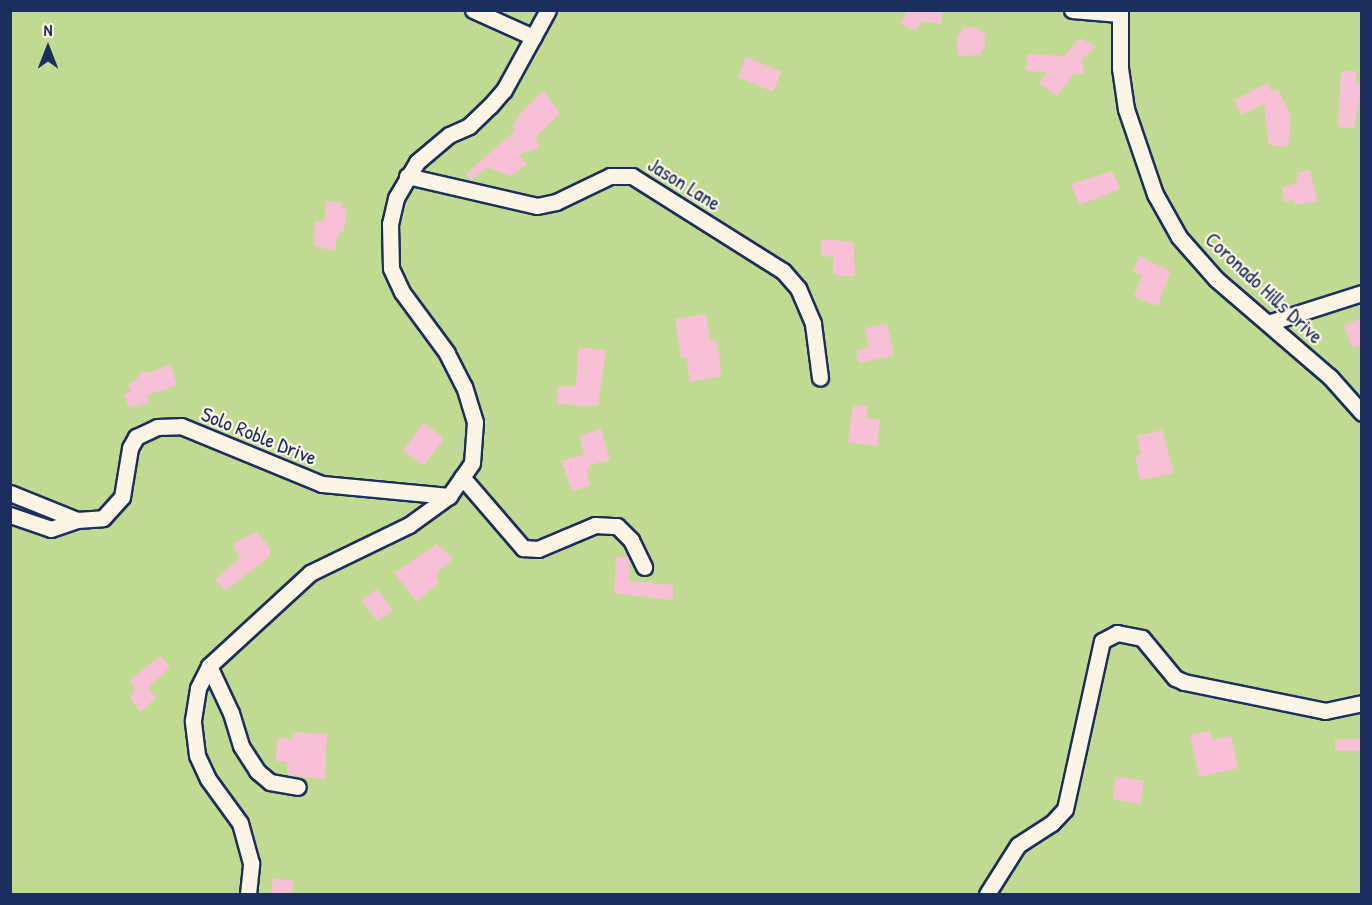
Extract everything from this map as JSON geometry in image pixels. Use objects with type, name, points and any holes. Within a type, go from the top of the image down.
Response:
[{"type":"street","points":[[473,10],[533,37]]},
{"type":"street","points":[[248,894],[251,863],[240,824],[208,779],[197,755],[193,720],[198,688],[208,666],[310,573],[409,525],[449,496],[472,463],[476,440],[464,387],[447,353],[402,292],[391,268],[390,224],[407,176],[449,135],[469,126],[504,90],[548,10]]},
{"type":"street","points":[[1072,10],[1119,12]]},
{"type":"street","name":"Coronado Hills Drive","points":[[1119,12],[1126,109],[1155,194],[1179,237],[1216,279],[1330,377],[1362,412]]},
{"type":"street","name":"Jason Lane","points":[[407,176],[537,206],[556,202],[610,176],[632,176],[783,271],[798,288],[813,324],[820,378]]},
{"type":"street","points":[[1268,323],[1362,293]]},
{"type":"street","name":"Solo Roble Drive","points":[[10,494],[77,520],[104,518],[117,505],[130,448],[136,437],[157,427],[181,426],[322,484],[449,496]]},
{"type":"street","points":[[462,477],[523,548],[538,549],[595,525],[617,526],[631,540],[644,567]]},
{"type":"street","points":[[10,515],[51,529],[77,520]]},
{"type":"street","points":[[987,894],[1018,845],[1053,823],[1065,809],[1102,640],[1117,633],[1142,638],[1175,678],[1184,682],[1325,711],[1362,703]]},
{"type":"street","points":[[208,666],[231,713],[241,746],[257,771],[270,782],[298,787]]},
{"type":"green space","points":[[11,11],[1361,11],[1361,894],[11,894]]},
{"type":"building","points":[[907,10],[943,10],[941,24],[921,21],[916,31],[901,24]]},
{"type":"building","points":[[975,27],[985,34],[985,46],[979,55],[958,56],[957,37],[963,28]]},
{"type":"building","points":[[1080,38],[1096,47],[1081,60],[1085,74],[1074,74],[1057,96],[1039,83],[1048,72],[1026,71],[1027,54],[1064,56]]},
{"type":"building","points":[[746,57],[781,71],[773,92],[738,77]]},
{"type":"building","points":[[1341,71],[1356,71],[1356,82],[1362,85],[1354,128],[1338,127]]},
{"type":"building","points":[[1268,83],[1272,92],[1277,89],[1291,115],[1288,147],[1269,145],[1264,104],[1241,115],[1234,100]]},
{"type":"building","points":[[543,91],[560,113],[536,137],[539,148],[518,154],[527,164],[510,176],[487,167],[471,180],[466,174],[516,130],[512,126],[521,113]]},
{"type":"building","points":[[1310,170],[1317,201],[1295,205],[1294,200],[1284,202],[1282,188],[1298,182],[1297,173]]},
{"type":"building","points":[[1112,171],[1120,189],[1079,205],[1071,184]]},
{"type":"building","points":[[326,201],[341,203],[341,208],[347,209],[344,230],[337,237],[335,251],[314,246],[315,221],[324,222]]},
{"type":"building","points":[[821,239],[854,242],[855,276],[833,275],[833,257],[821,256]]},
{"type":"building","points":[[1139,256],[1170,271],[1158,306],[1134,297],[1142,275],[1133,272]]},
{"type":"building","points":[[706,314],[710,341],[715,340],[719,354],[721,376],[690,382],[686,357],[681,358],[675,319]]},
{"type":"building","points":[[1362,318],[1362,345],[1352,348],[1344,325]]},
{"type":"building","points":[[887,324],[894,355],[859,363],[856,350],[869,347],[865,328]]},
{"type":"building","points":[[578,349],[606,350],[598,406],[557,404],[558,386],[576,387]]},
{"type":"building","points":[[171,365],[177,385],[147,395],[149,402],[129,408],[124,394],[131,392],[128,384],[135,381],[142,370],[147,373]]},
{"type":"building","points":[[853,405],[868,406],[866,418],[880,420],[877,446],[848,442]]},
{"type":"building","points":[[423,423],[444,438],[424,466],[403,451]]},
{"type":"building","points":[[601,429],[610,460],[590,465],[591,469],[586,470],[590,486],[572,491],[561,461],[584,455],[579,436]]},
{"type":"building","points":[[1162,430],[1174,473],[1140,480],[1135,456],[1141,454],[1137,436]]},
{"type":"building","points":[[256,531],[270,548],[270,556],[225,591],[215,579],[240,558],[233,544]]},
{"type":"building","points":[[437,544],[453,559],[438,572],[436,578],[439,582],[417,602],[394,573]]},
{"type":"building","points":[[616,557],[629,557],[630,581],[673,585],[673,600],[614,593]]},
{"type":"building","points":[[377,589],[393,610],[377,621],[362,600]]},
{"type":"building","points":[[160,656],[170,667],[148,688],[156,698],[140,712],[131,699],[135,687],[130,680]]},
{"type":"building","points":[[1210,731],[1212,740],[1231,736],[1238,768],[1199,777],[1190,735]]},
{"type":"building","points":[[293,732],[327,734],[325,779],[287,775],[287,762],[276,761],[277,738],[292,739]]},
{"type":"building","points":[[1335,739],[1362,739],[1362,751],[1335,751]]},
{"type":"building","points":[[1116,777],[1144,781],[1141,804],[1113,800]]},
{"type":"building","points":[[273,878],[293,881],[292,894],[271,894]]}]
